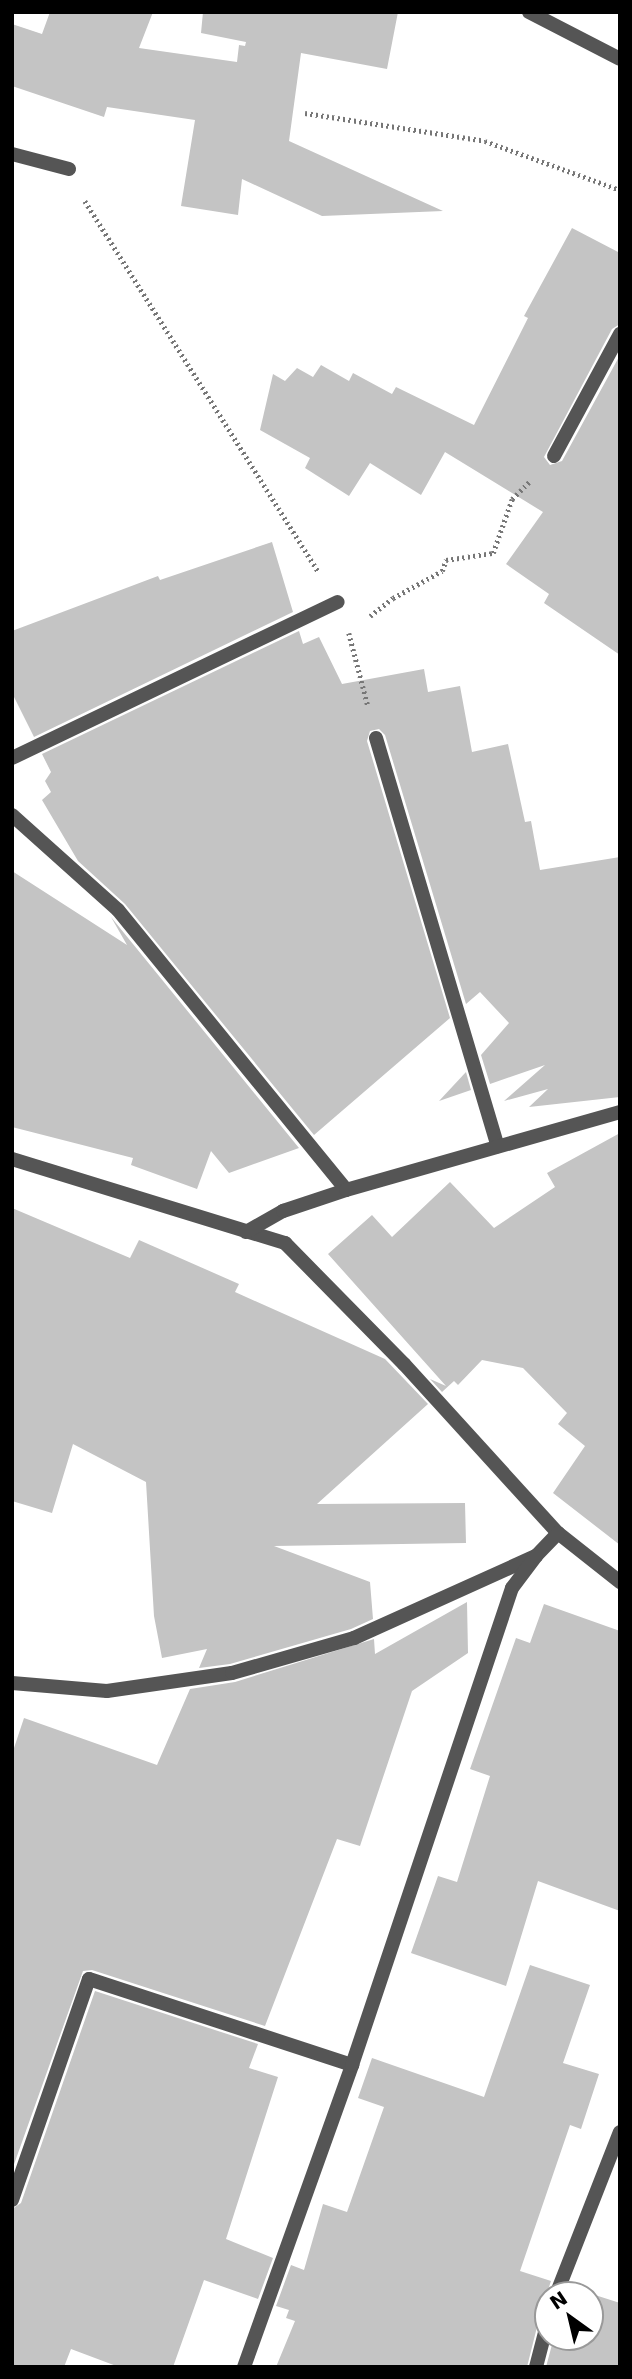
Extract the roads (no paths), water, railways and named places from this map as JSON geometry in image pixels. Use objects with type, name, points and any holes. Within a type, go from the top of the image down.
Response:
[{"type":"street","points":[[528,12],[620,59]]},
{"type":"street","points":[[12,154],[69,169]]},
{"type":"street","points":[[554,456],[620,334]]},
{"type":"street","points":[[12,758],[337,602]]},
{"type":"street","points":[[376,738],[498,1146]]},
{"type":"street","points":[[12,815],[118,910],[346,1190]]},
{"type":"street","points":[[246,1232],[283,1211],[346,1190],[620,1112]]},
{"type":"street","points":[[12,1159],[285,1243],[404,1364],[558,1533],[620,1582]]},
{"type":"street","points":[[244,2367],[352,2064],[512,1588],[536,1556],[558,1533]]},
{"type":"street","points":[[12,1683],[107,1691],[232,1673],[354,1638],[536,1556]]},
{"type":"street","points":[[12,2200],[89,1979],[352,2064]]},
{"type":"street","points":[[561,2281],[620,2132]]}]
